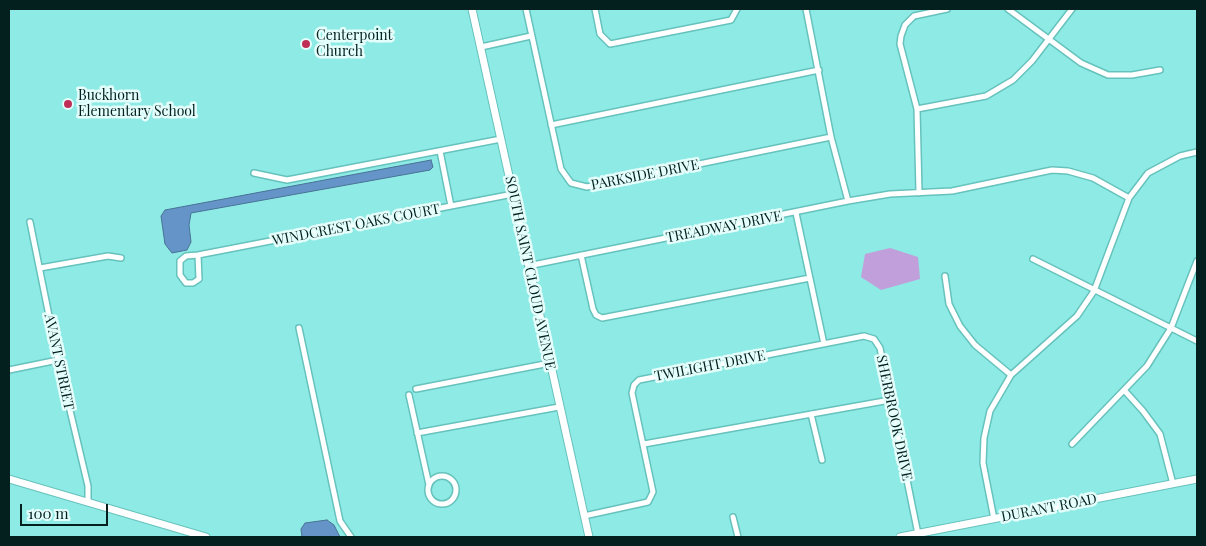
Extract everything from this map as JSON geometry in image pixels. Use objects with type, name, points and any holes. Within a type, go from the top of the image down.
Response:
[{"type":"street","name":"SOUTH SAINT CLOUD AVENUE","points":[[472,9],[589,537]]},
{"type":"street","name":"PARKSIDE DRIVE","points":[[526,9],[561,169],[571,183],[587,187],[831,136]]},
{"type":"street","points":[[595,9],[600,34],[610,44],[731,20],[737,9]]},
{"type":"street","points":[[806,9],[820,70],[831,136],[848,201]]},
{"type":"street","points":[[919,193],[917,109],[900,44],[900,36],[905,25],[914,16],[947,9]]},
{"type":"street","points":[[1008,9],[1081,63],[1108,75],[1132,75],[1160,70]]},
{"type":"street","points":[[917,109],[986,96],[1013,80],[1032,61],[1047,39],[1072,9]]},
{"type":"street","points":[[481,47],[531,36]]},
{"type":"street","points":[[552,126],[820,70]]},
{"type":"street","points":[[254,173],[287,180],[501,139]]},
{"type":"street","points":[[440,151],[451,206]]},
{"type":"street","points":[[994,519],[983,463],[984,438],[990,411],[1011,375],[1077,316],[1094,291],[1129,198],[1148,173],[1180,156],[1197,152]]},
{"type":"street","name":"TREADWAY DRIVE","points":[[528,266],[848,201],[890,194],[952,191],[1052,170],[1068,170],[1093,178],[1129,198]]},
{"type":"street","name":"WINDCREST OAKS COURT","points":[[198,255],[199,279],[193,283],[186,283],[180,275],[180,261],[186,256],[513,194]]},
{"type":"street","points":[[796,213],[824,344]]},
{"type":"street","name":"AVANT STREET","points":[[30,222],[58,360],[88,486],[88,502]]},
{"type":"street","points":[[581,255],[592,309],[596,315],[602,318],[810,278]]},
{"type":"street","points":[[40,268],[108,256],[121,258]]},
{"type":"street","points":[[1033,259],[1197,341]]},
{"type":"street","points":[[1072,444],[1147,366],[1171,328],[1197,261]]},
{"type":"street","points":[[945,276],[949,304],[960,326],[975,345],[1011,375]]},
{"type":"street","points":[[299,328],[340,521],[351,537]]},
{"type":"street","name":"SHERBROOK DRIVE","points":[[824,344],[864,336],[874,339],[880,348],[890,400],[923,534]]},
{"type":"street","name":"TWILIGHT DRIVE","points":[[584,516],[648,502],[653,492],[632,392],[634,385],[639,380],[824,344]]},
{"type":"street","points":[[9,370],[58,360]]},
{"type":"street","points":[[416,389],[550,363]]},
{"type":"street","points":[[1124,390],[1143,410],[1160,434],[1173,484]]},
{"type":"street","points":[[409,396],[430,497],[437,503],[450,501],[456,493],[453,481],[445,476],[436,477],[429,486]]},
{"type":"street","points":[[644,444],[890,400]]},
{"type":"street","points":[[417,434],[559,407]]},
{"type":"street","points":[[811,414],[822,460]]},
{"type":"street","points":[[9,478],[206,537]]},
{"type":"street","name":"DURANT ROAD","points":[[900,537],[1197,479]]},
{"type":"street","points":[[734,517],[738,537]]},
{"type":"shaded area","points":[[890,248],[918,257],[920,279],[881,290],[861,277],[865,254]]},
{"type":"water","points":[[431,160],[433,167],[430,170],[191,213],[189,225],[191,242],[187,250],[172,253],[165,244],[161,216],[165,210]]},
{"type":"water","points":[[327,520],[334,525],[340,537],[302,537],[301,529],[305,523]]},
{"type":"place","name":"Centerpoint Church","points":[[306,44]]},
{"type":"place","name":"Buckhorn Elementary School","points":[[68,104]]}]
